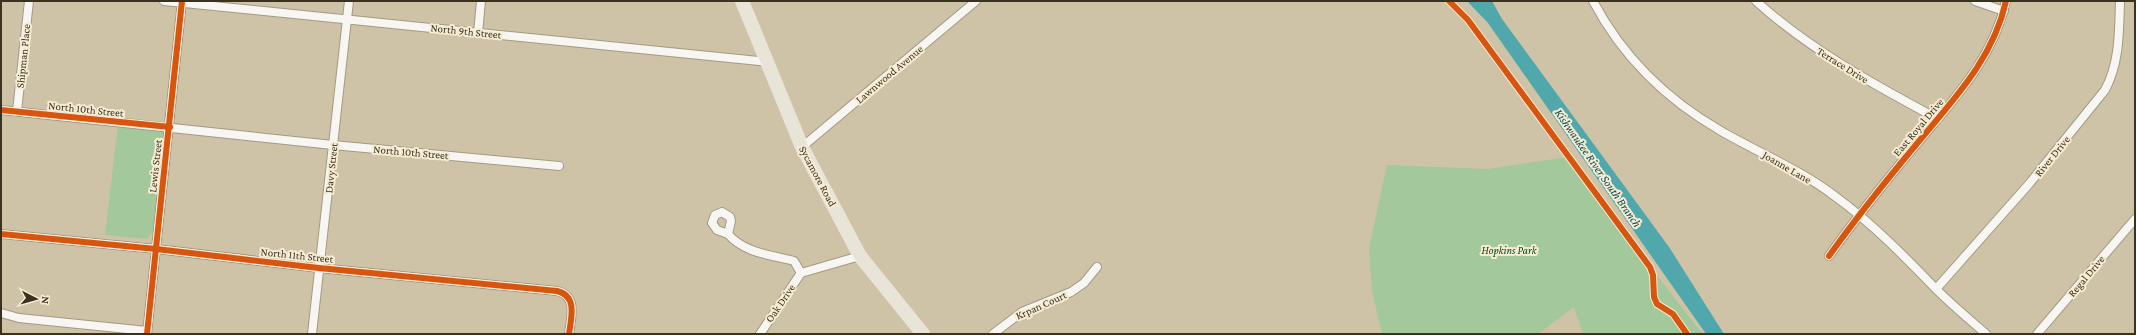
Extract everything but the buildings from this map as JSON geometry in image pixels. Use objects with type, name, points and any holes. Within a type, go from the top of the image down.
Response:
[{"type":"main road","name":"Sycamore Road","points":[[743,1],[802,147],[860,256],[923,334]]},
{"type":"street","name":"Shipman Place","points":[[17,111],[29,1]]},
{"type":"street","name":"North 9th Street","points":[[164,1],[347,18],[478,33],[768,62]]},
{"type":"street","name":"Davy Street","points":[[312,334],[349,1]]},
{"type":"street","points":[[478,33],[481,1]]},
{"type":"street","name":"Lawnwood Avenue","points":[[802,147],[976,1]]},
{"type":"street","name":"Joanne Lane","points":[[1593,1],[1626,52],[1674,98],[1721,131],[1778,161],[1835,195],[1921,272],[1936,289],[1986,334]]},
{"type":"street","name":"Terrace Drive","points":[[1756,1],[1792,31],[1829,58],[1938,119]]},
{"type":"street","points":[[1975,1],[2004,11]]},
{"type":"street","name":"East Royal Drive","points":[[1829,256],[1858,215],[1938,119],[1983,61],[1996,34],[2006,1]]},
{"type":"street","name":"River Drive","points":[[1936,289],[2029,184],[2105,90],[2112,75],[2118,53],[2120,1]]},
{"type":"street","name":"Lewis Street","points":[[147,333],[170,127],[182,2]]},
{"type":"street","name":"North 10th Street","points":[[1,110],[333,145],[559,166]]},
{"type":"street","name":"Regal Drive","points":[[2037,334],[2135,218]]},
{"type":"street","name":"North 11th Street","points":[[1,234],[156,249],[319,268],[557,290],[566,293],[570,299],[570,334]]},
{"type":"street","points":[[728,234],[735,242],[744,248],[794,261],[801,273],[860,256]]},
{"type":"street","name":"Krpan Court","points":[[993,334],[1022,312],[1071,292],[1084,283],[1097,267]]},
{"type":"street","name":"Oak Drive","points":[[760,334],[801,273]]},
{"type":"street","points":[[1,313],[19,318],[147,333]]},
{"type":"green space","points":[[118,125],[165,129],[153,232],[147,239],[105,235]]},
{"type":"green space","name":"Hopkins Park","points":[[1567,157],[1703,334],[1583,334],[1574,307],[1538,334],[1382,334],[1372,291],[1369,248],[1387,165],[1488,169]]},
{"type":"water","name":"Kishwaukee River South Branch","points":[[1467,1],[1492,1],[1502,19],[1669,247],[1724,334],[1706,334],[1488,23]]},
{"type":"cycle path","points":[[147,334],[182,1]]},
{"type":"cycle path","points":[[1449,1],[1468,20],[1650,267],[1653,275],[1654,297],[1657,304],[1673,314],[1687,334]]},
{"type":"cycle path","points":[[1829,256],[1871,200],[1970,79],[1992,42],[2006,1]]},
{"type":"cycle path","points":[[1,110],[170,127]]},
{"type":"cycle path","points":[[1,234],[156,249],[319,268],[557,291],[564,294],[571,303],[572,315],[569,334]]}]
